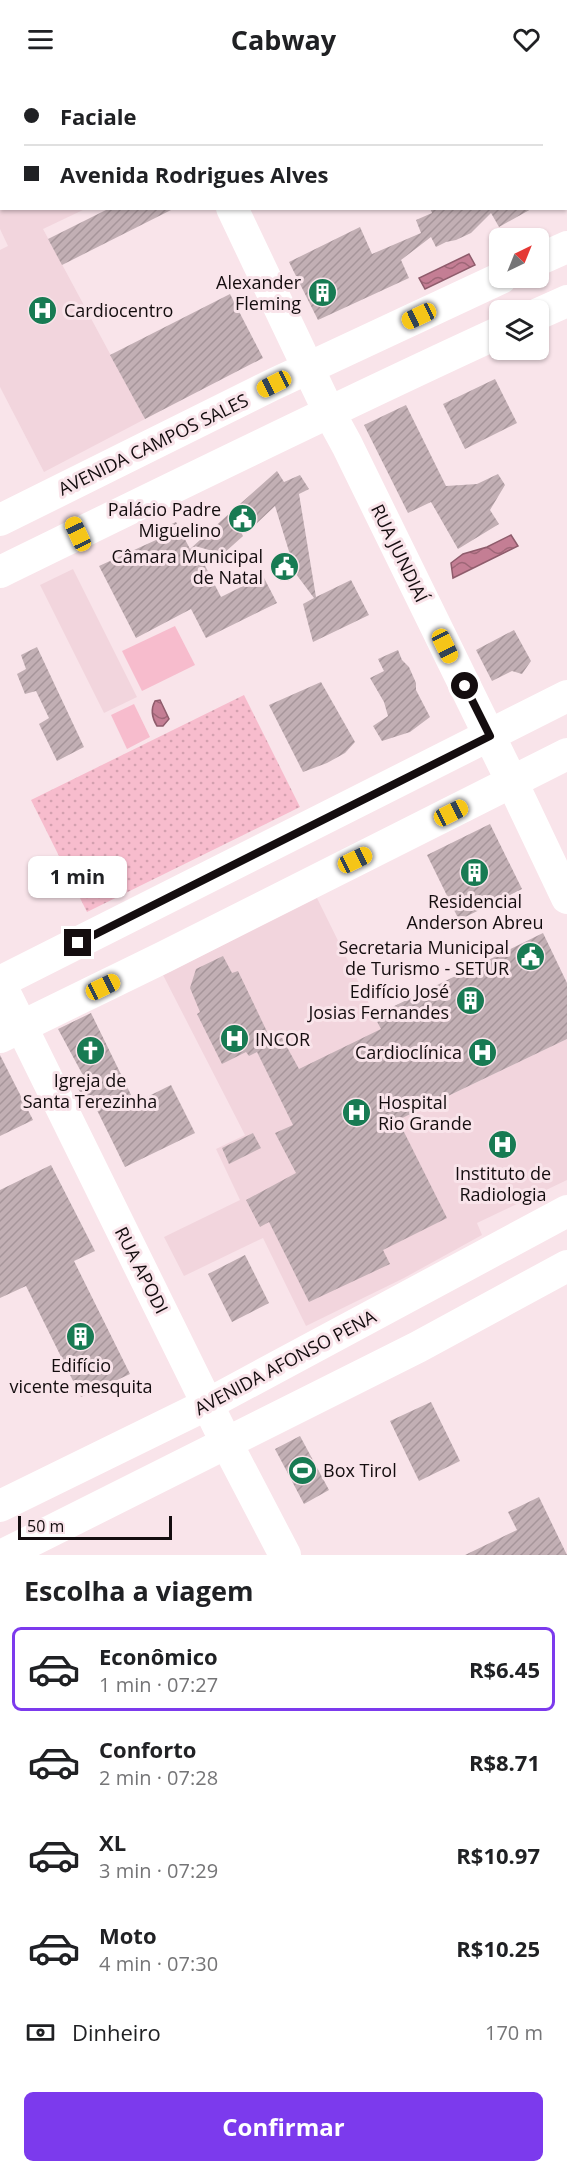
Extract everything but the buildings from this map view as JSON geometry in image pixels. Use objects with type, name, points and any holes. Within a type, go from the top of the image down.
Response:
[{"type":"main road","name":"RUA JUNDIAÍ","points":[[233,210],[328,412],[347,445],[567,898]]},
{"type":"main road","points":[[549,255],[567,247]]},
{"type":"main road","name":"AVENIDA CAMPOS SALES","points":[[0,520],[308,367],[489,284]]},
{"type":"main road","points":[[549,309],[567,301]]},
{"type":"main road","points":[[0,572],[328,412],[489,337]]},
{"type":"main road","points":[[58,491],[78,534]]},
{"type":"main road","points":[[0,983],[567,696]]},
{"type":"main road","points":[[10,1032],[567,754]]},
{"type":"main road","points":[[316,823],[336,870]]},
{"type":"main road","points":[[176,894],[196,940]]},
{"type":"main road","name":"RUA APODI","points":[[0,983],[10,1032],[208,1404],[285,1555]]},
{"type":"main road","name":"AVENIDA AFONSO PENA","points":[[0,1506],[208,1404],[567,1211]]},
{"type":"main road","points":[[505,1244],[527,1287]]},
{"type":"main road","points":[[3,1555],[418,1347],[567,1266]]},
{"type":"shaded area","name":"Cardiocentro","points":[[0,210],[83,210],[43,229],[145,419],[44,472],[0,387],[0,250],[8,246],[0,229]]},
{"type":"shaded area","points":[[73,569],[137,697],[104,713],[40,585]]},
{"type":"shaded area","points":[[175,626],[195,665],[142,691],[122,651]]},
{"type":"shaded area","points":[[244,695],[300,807],[87,912],[31,800]]},
{"type":"shaded area","points":[[134,704],[150,737],[127,749],[111,715]]},
{"type":"shaded area","name":"Hospital Rio Grande","points":[[317,898],[421,1109],[567,1039],[567,1180],[477,1223],[482,1235],[404,1278],[306,1326],[263,1238],[184,1276],[164,1237],[240,1200],[216,1149],[245,1135],[163,975]]},
{"type":"water","points":[[469,254],[475,265],[425,289],[419,278]]},
{"type":"water","points":[[511,535],[518,546],[453,578],[451,563],[463,554],[487,547]]},
{"type":"water","points":[[160,700],[169,719],[163,726],[157,726],[152,711],[155,701]]},
{"type":"place","name":"Alexander Fleming","points":[[322,292]]},
{"type":"place","name":"Cardiocentro","points":[[43,310]]},
{"type":"place","name":"Palácio Padre Miguelino","points":[[242,519]]},
{"type":"place","name":"Câmara Municipal de Natal","points":[[284,566]]},
{"type":"place","name":"Residencial Anderson Abreu","points":[[475,872]]},
{"type":"place","name":"Secretaria Municipal de Turismo - SETUR","points":[[530,957]]},
{"type":"place","name":"Edifício José Josias Fernandes","points":[[470,1001]]},
{"type":"place","name":"INCOR","points":[[234,1039]]},
{"type":"place","name":"Igreja de Santa Terezinha","points":[[90,1051]]},
{"type":"place","name":"Cardioclínica","points":[[483,1052]]},
{"type":"place","name":"Hospital Rio Grande","points":[[357,1112]]},
{"type":"place","name":"Instituto de Radiologia","points":[[503,1144]]},
{"type":"place","name":"Edifício vicente mesquita","points":[[81,1336]]},
{"type":"place","name":"Box Tirol","points":[[302,1470]]},
{"type":"route","points":[[78,943],[490,736],[465,686]]}]
